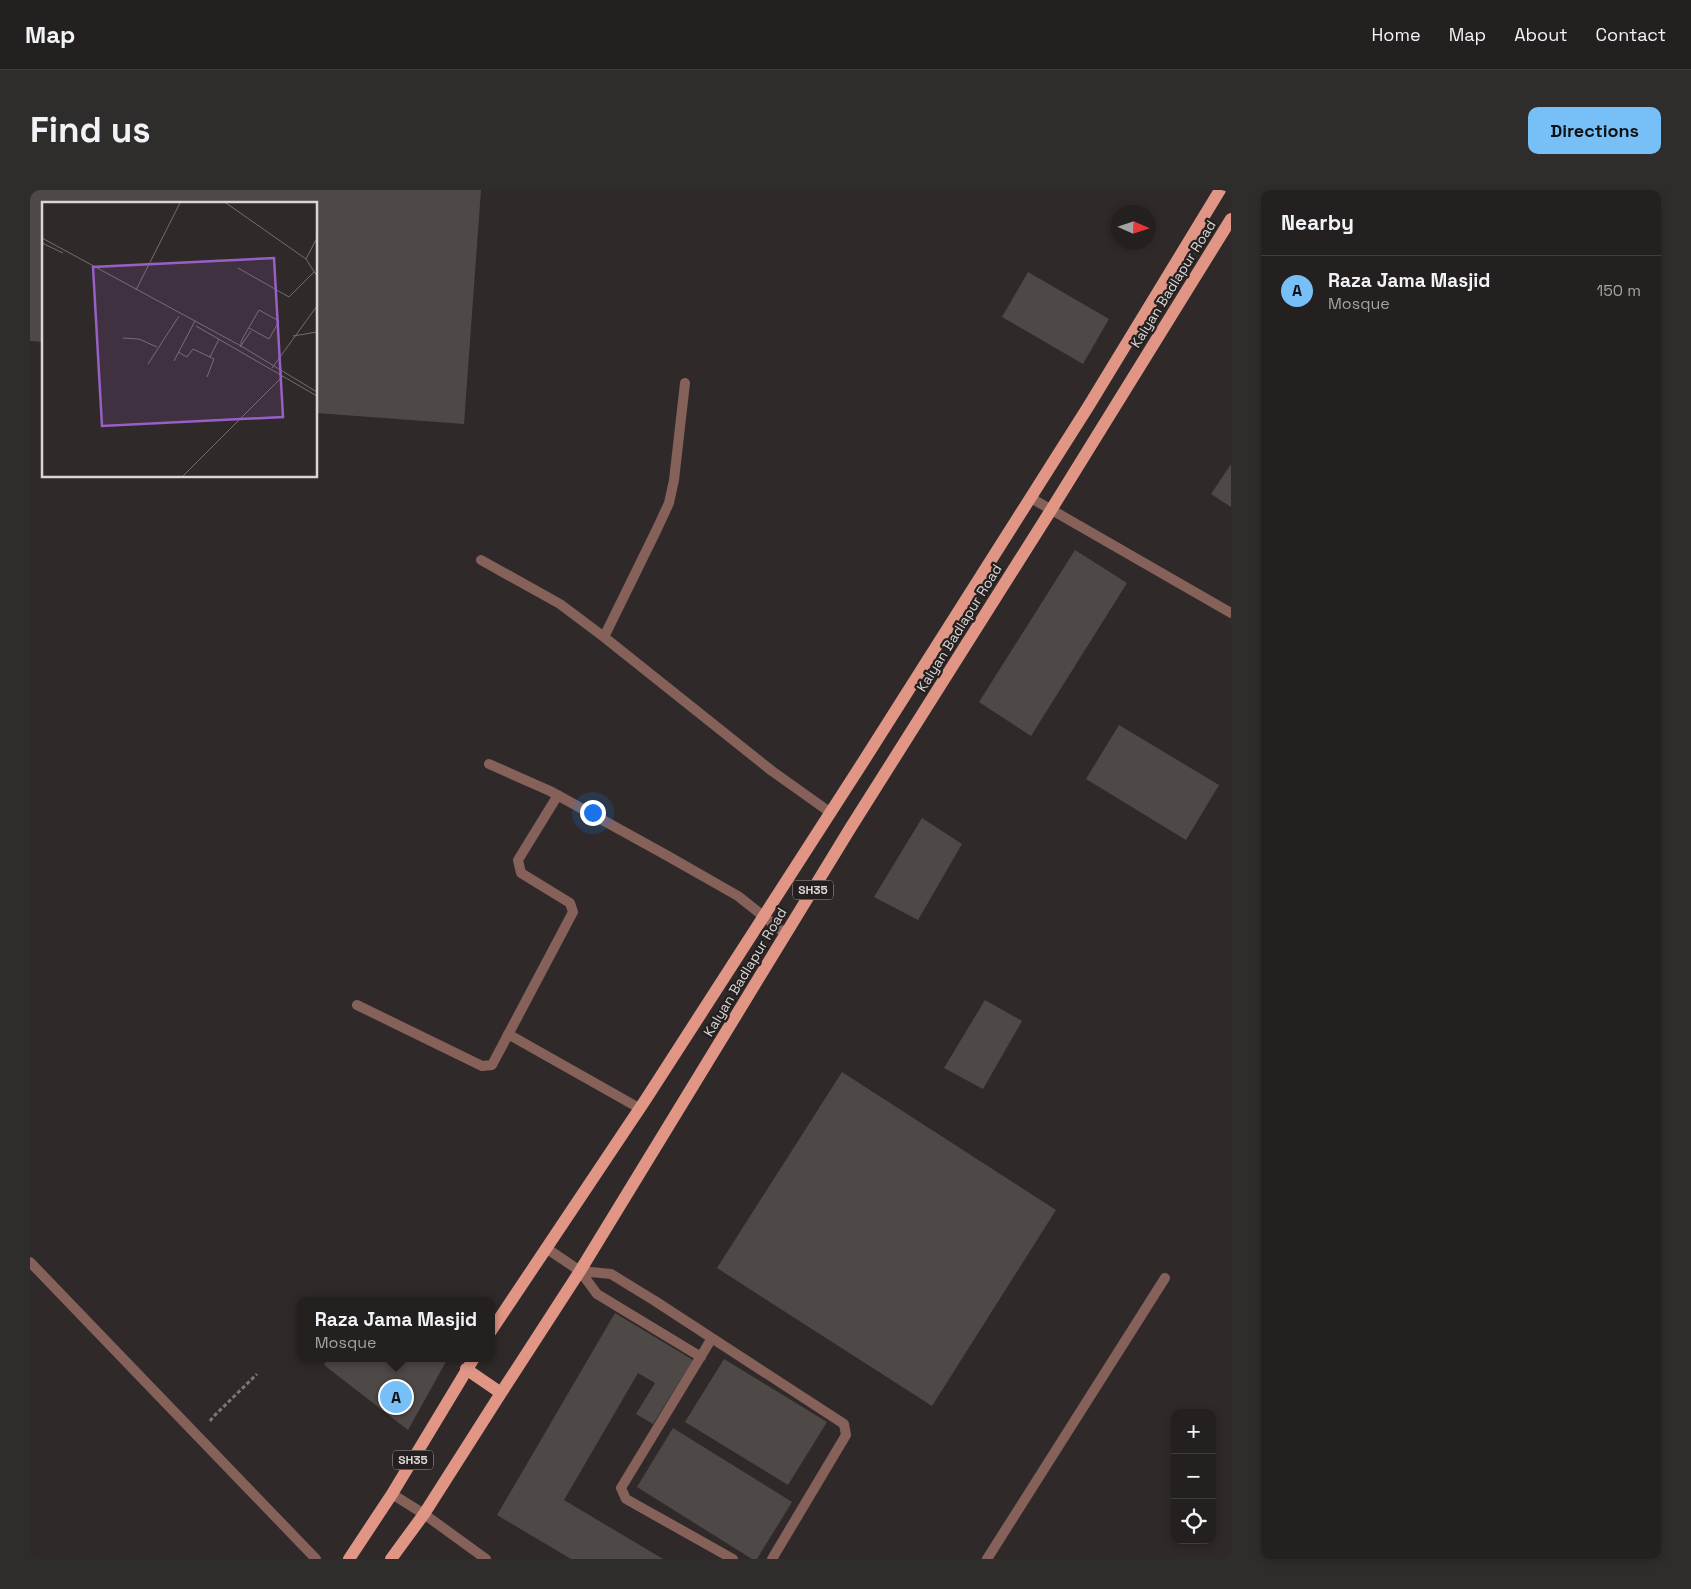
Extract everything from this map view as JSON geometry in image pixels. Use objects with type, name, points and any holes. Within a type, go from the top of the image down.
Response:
[{"type":"main road","name":"Kalyan Badlapur Road","points":[[495,1325],[831,813],[1088,407],[1220,190]]},
{"type":"main road","name":"Kalyan Badlapur Road","points":[[391,1559],[424,1514],[580,1271],[786,934],[1231,219]]},
{"type":"main road","name":"SH35","points":[[349,1559],[392,1494],[471,1362]]},
{"type":"main road","points":[[466,1369],[501,1393]]},
{"type":"street","points":[[604,637],[658,529],[668,503],[674,480],[685,383]]},
{"type":"street","points":[[1031,498],[1231,613]]},
{"type":"street","points":[[481,560],[560,604],[772,771],[831,813]]},
{"type":"street","points":[[489,764],[558,795],[738,896],[786,934]]},
{"type":"street","points":[[357,1005],[482,1066],[492,1065],[573,912],[570,902],[521,873],[518,860],[558,795]]},
{"type":"street","points":[[508,1034],[639,1108]]},
{"type":"street","points":[[546,1248],[580,1271],[597,1294],[701,1357]]},
{"type":"street","points":[[30,1262],[316,1559]]},
{"type":"street","points":[[580,1271],[611,1274],[655,1300],[844,1424],[846,1435],[772,1559]]},
{"type":"street","points":[[987,1559],[1165,1278]]},
{"type":"street","points":[[712,1338],[621,1488],[626,1499],[733,1559]]},
{"type":"street","points":[[392,1494],[424,1514],[486,1559]]},
{"type":"path","points":[[213,1416],[257,1374]]},
{"type":"building","points":[[30,190],[481,190],[464,424],[318,413],[318,202],[42,202],[42,342],[30,341]]},
{"type":"building","points":[[1028,272],[1109,319],[1083,364],[1002,317]]},
{"type":"building","points":[[1231,464],[1231,507],[1211,494]]},
{"type":"building","points":[[1075,550],[1127,583],[1031,736],[979,702]]},
{"type":"building","points":[[1119,725],[1219,785],[1186,840],[1086,779]]},
{"type":"building","points":[[922,818],[962,844],[918,920],[874,897]]},
{"type":"building","points":[[985,1000],[1022,1021],[983,1089],[944,1068]]},
{"type":"building","points":[[842,1072],[1056,1210],[932,1406],[717,1268]]},
{"type":"building","points":[[615,1313],[693,1360],[653,1424],[636,1414],[655,1383],[638,1373],[564,1500],[663,1559],[571,1559],[497,1515]]},
{"type":"building","points":[[724,1359],[827,1422],[788,1485],[685,1422]]},
{"type":"building","points":[[326,1362],[446,1362],[408,1430],[324,1365]]},
{"type":"building","points":[[673,1428],[792,1502],[757,1559],[752,1559],[637,1487]]},
{"type":"place","name":"Raza Jama Masjid","points":[[396,1397]]}]
